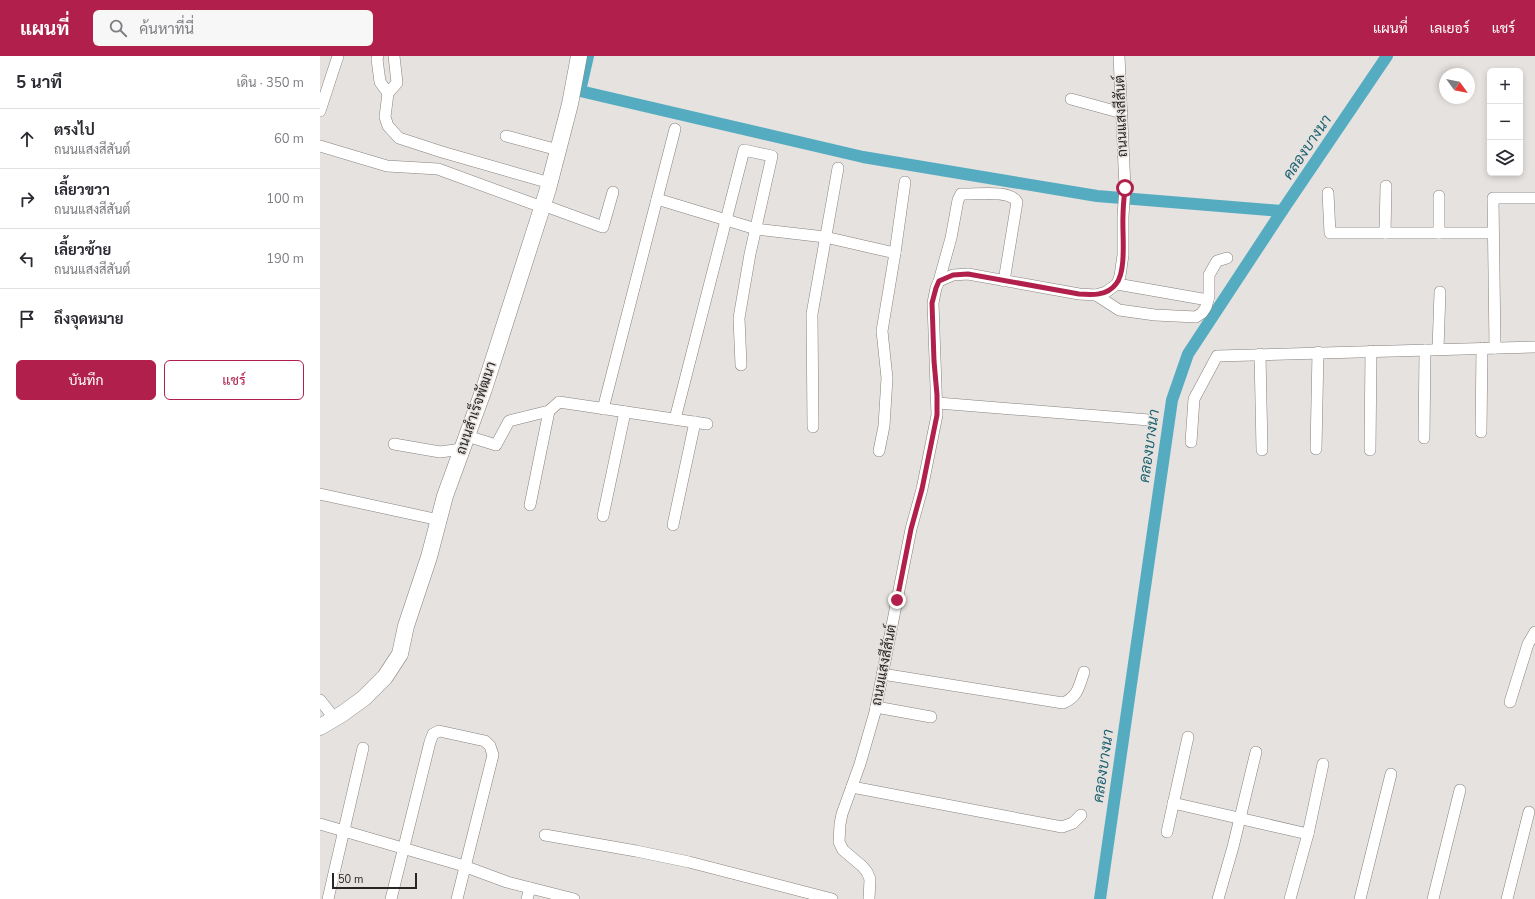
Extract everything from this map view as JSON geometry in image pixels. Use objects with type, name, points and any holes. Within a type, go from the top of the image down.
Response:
[{"type":"street","points":[[320,111],[338,56]]},
{"type":"street","points":[[378,56],[377,59],[380,82],[388,94]]},
{"type":"street","points":[[394,56],[397,83],[388,94],[385,117],[388,126],[400,138],[442,152],[550,183]]},
{"type":"street","name":"ถนนแสงสีสันต์","points":[[1116,284],[1120,276],[1124,255],[1123,216],[1125,188],[1122,152],[1122,113],[1119,56]]},
{"type":"street","name":"ถนนสำเร็จพัฒนา","points":[[320,726],[335,719],[364,698],[386,677],[400,654],[406,626],[429,557],[445,496],[484,389],[550,183],[570,104],[579,57]]},
{"type":"street","points":[[1071,99],[1122,113]]},
{"type":"street","points":[[603,409],[675,129]]},
{"type":"street","points":[[506,136],[558,150]]},
{"type":"street","points":[[320,146],[387,166],[438,169],[603,227],[613,192]]},
{"type":"street","points":[[675,419],[744,150],[772,156],[739,318],[741,365]]},
{"type":"street","points":[[813,427],[812,314],[838,168]]},
{"type":"street","points":[[879,451],[884,426],[887,378],[882,331],[905,182]]},
{"type":"street","points":[[1385,233],[1386,186]]},
{"type":"street","points":[[1328,193],[1330,233],[1493,234]]},
{"type":"street","name":"ถนนแสงสีสันต์","points":[[869,899],[870,880],[867,872],[842,850],[839,842],[842,814],[852,787],[876,707],[911,529],[927,467],[937,415],[938,403],[934,361],[932,303],[951,238],[958,200],[961,194],[1005,194],[1015,198],[1017,206],[1004,281]]},
{"type":"street","points":[[1439,196],[1439,233]]},
{"type":"street","points":[[1495,348],[1493,198],[1535,198]]},
{"type":"street","points":[[657,199],[756,229],[825,237],[894,252]]},
{"type":"street","points":[[1096,295],[1118,310],[1155,315],[1196,317],[1202,313],[1208,300],[1209,275],[1217,261],[1227,258]]},
{"type":"street","points":[[939,281],[953,275],[968,274],[1079,294],[1096,295],[1106,292],[1116,284],[1208,300]]},
{"type":"street","points":[[1438,349],[1440,292]]},
{"type":"street","points":[[1191,442],[1194,399],[1216,356],[1535,347]]},
{"type":"street","points":[[1481,432],[1482,348]]},
{"type":"street","points":[[1424,438],[1425,350]]},
{"type":"street","points":[[1370,450],[1371,351]]},
{"type":"street","points":[[1316,449],[1318,352]]},
{"type":"street","points":[[1260,354],[1262,450]]},
{"type":"street","points":[[394,444],[440,452],[465,443],[496,445],[509,421],[549,411],[559,402],[707,424]]},
{"type":"street","points":[[938,403],[1149,420]]},
{"type":"street","points":[[530,505],[549,411]]},
{"type":"street","points":[[603,516],[625,412]]},
{"type":"street","points":[[673,525],[695,422]]},
{"type":"street","points":[[320,494],[439,520]]},
{"type":"street","points":[[1510,702],[1528,644],[1535,632]]},
{"type":"street","points":[[882,674],[1063,703],[1071,699],[1076,694],[1084,672]]},
{"type":"street","points":[[320,700],[335,719]]},
{"type":"street","points":[[876,707],[931,717]]},
{"type":"street","points":[[391,899],[433,734],[439,731],[485,741],[490,746],[492,755],[457,899]]},
{"type":"street","points":[[1167,832],[1188,737]]},
{"type":"street","points":[[328,899],[363,748]]},
{"type":"street","points":[[1218,899],[1233,847],[1256,752]]},
{"type":"street","points":[[1290,899],[1308,834],[1323,764]]},
{"type":"street","points":[[1360,899],[1391,774]]},
{"type":"street","points":[[852,787],[1062,827],[1073,824],[1081,815]]},
{"type":"street","points":[[1433,899],[1460,790]]},
{"type":"street","points":[[1173,803],[1308,834]]},
{"type":"street","points":[[1507,899],[1529,812]]},
{"type":"street","points":[[320,824],[466,867],[507,882],[567,898]]},
{"type":"street","points":[[545,835],[689,862],[832,899]]},
{"type":"street","points":[[527,899],[530,888]]},
{"type":"waterway","points":[[588,56],[580,91],[863,157],[1097,196],[1282,211]]},
{"type":"waterway","name":"คลองบางนา","points":[[1100,899],[1172,400],[1188,354],[1282,211],[1387,56]]},
{"type":"route","points":[[897,600],[907,556],[911,529],[922,489],[937,415],[938,403],[934,361],[932,303],[939,281],[953,275],[968,274],[1079,294],[1096,295],[1106,292],[1116,284],[1120,276],[1124,255],[1123,216],[1125,188]]}]
